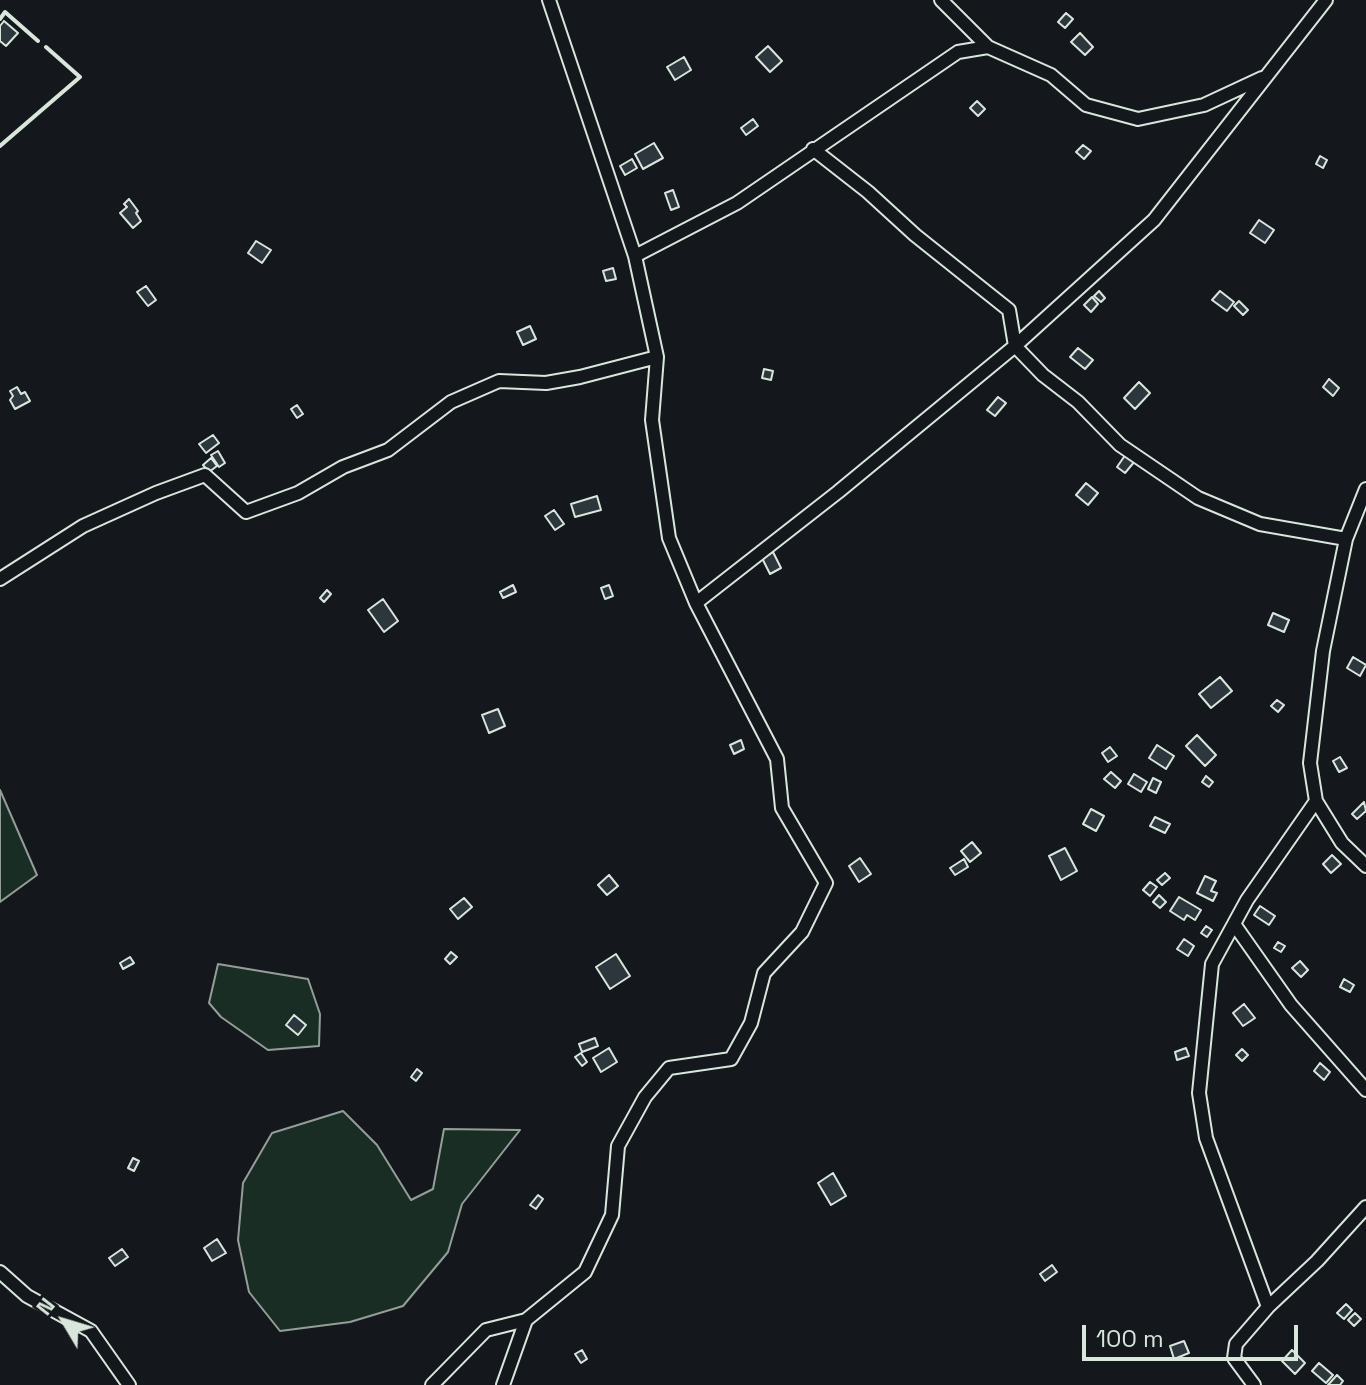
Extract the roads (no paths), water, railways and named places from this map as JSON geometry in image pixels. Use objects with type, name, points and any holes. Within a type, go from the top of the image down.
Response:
[{"type":"street","points":[[432,1385],[486,1330],[526,1320],[585,1272],[612,1215],[618,1146],[645,1097],[669,1068],[731,1059],[751,1023],[764,973],[802,932],[826,883],[782,808],[777,759],[696,603],[669,538],[652,420],[657,357],[635,256],[549,0]]},
{"type":"street","points":[[941,0],[988,47],[1051,75],[1086,105],[1138,119],[1204,105],[1265,77]]},
{"type":"street","points":[[696,603],[838,492],[1015,346],[1154,220],[1326,0]]},
{"type":"street","points":[[635,256],[737,203],[958,52],[988,47]]},
{"type":"street","points":[[813,149],[1009,310],[1015,346],[1043,375],[1078,402],[1120,445],[1198,498],[1260,524],[1346,539]]},
{"type":"street","points":[[0,579],[83,526],[205,475],[246,512],[298,493],[343,467],[388,450],[451,402],[499,381],[546,383],[657,357]]},
{"type":"street","points":[[1366,489],[1346,539],[1323,651],[1310,763],[1316,801],[1342,843],[1366,866]]},
{"type":"street","points":[[1268,1307],[1206,1138],[1199,1093],[1212,964],[1247,900],[1316,801]]},
{"type":"street","points":[[1234,924],[1291,1005],[1366,1090]]},
{"type":"street","points":[[1254,1385],[1234,1358],[1236,1344],[1366,1207]]},
{"type":"street","points":[[0,1272],[27,1296],[91,1331],[128,1385]]},
{"type":"street","points":[[503,1385],[526,1320]]}]
